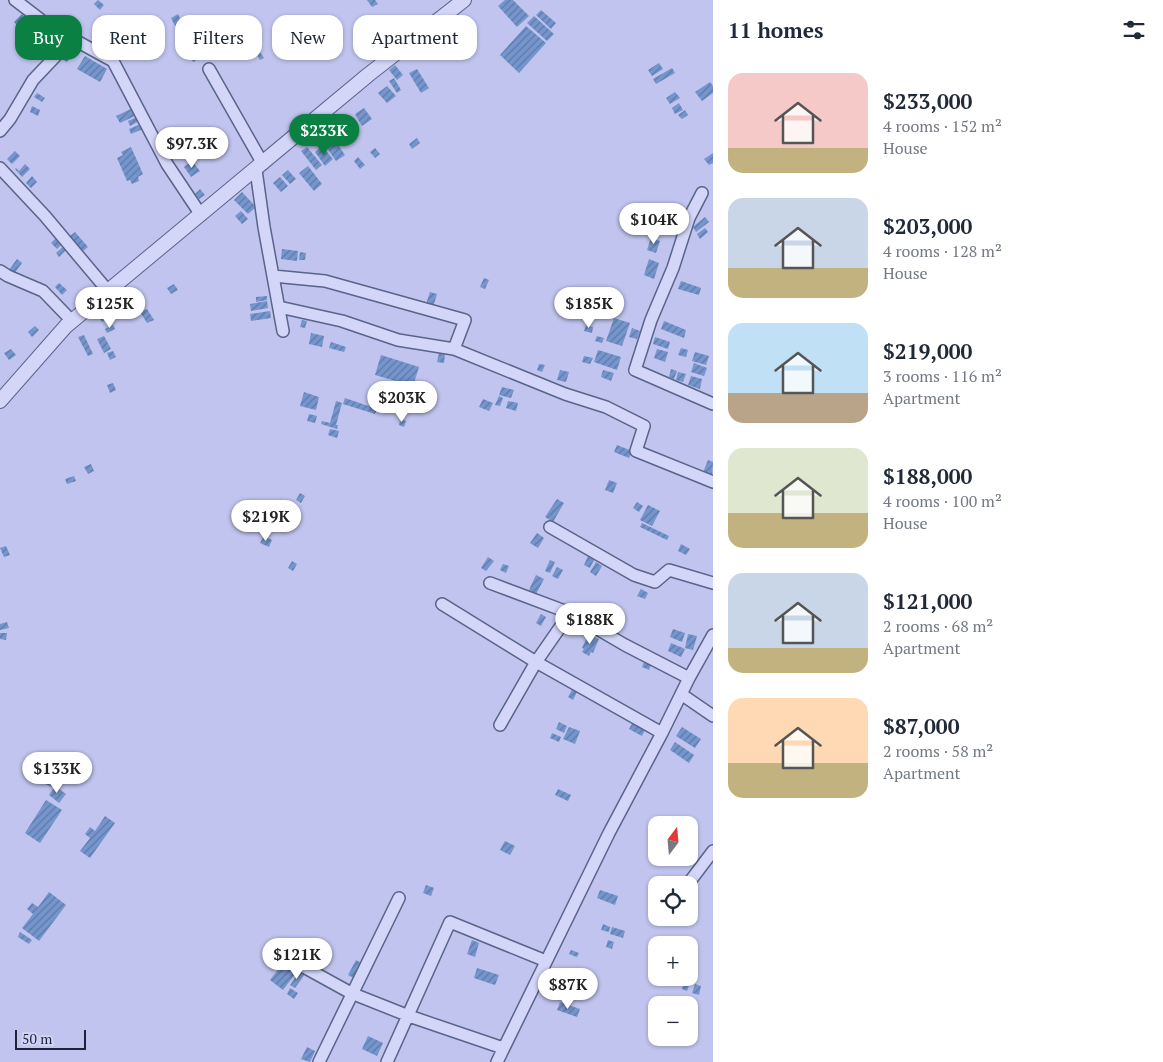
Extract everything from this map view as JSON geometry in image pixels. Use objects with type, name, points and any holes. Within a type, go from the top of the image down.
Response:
[{"type":"street","points":[[15,0],[35,15]]},
{"type":"street","points":[[0,401],[72,321],[368,75],[464,0]]},
{"type":"street","points":[[82,45],[113,61],[167,164],[201,215]]},
{"type":"street","points":[[0,131],[10,119],[33,80],[52,60]]},
{"type":"street","points":[[209,70],[259,167],[264,227],[283,331]]},
{"type":"street","points":[[0,168],[45,216],[108,291]]},
{"type":"street","points":[[702,193],[689,218],[673,268],[651,320],[635,370],[713,404]]},
{"type":"street","points":[[0,271],[43,291],[72,321]]},
{"type":"street","points":[[273,276],[325,281],[465,320],[454,350]]},
{"type":"street","points":[[279,307],[342,321],[398,340],[454,350],[565,394],[606,407],[644,426],[636,451],[713,482]]},
{"type":"street","points":[[550,527],[634,575],[655,582],[669,570],[713,583]]},
{"type":"street","points":[[490,583],[570,613],[625,645],[689,678]]},
{"type":"street","points":[[442,604],[536,662],[662,732]]},
{"type":"street","points":[[500,724],[536,662],[570,613]]},
{"type":"street","points":[[497,1062],[609,833],[713,635]]},
{"type":"street","points":[[681,694],[713,716]]},
{"type":"street","points":[[694,876],[713,851]]},
{"type":"street","points":[[319,1062],[399,898]]},
{"type":"street","points":[[388,1062],[450,922],[546,961]]},
{"type":"street","points":[[302,966],[351,993],[409,1016],[503,1048]]},
{"type":"building","points":[[98,0],[104,5],[100,10],[94,4]]},
{"type":"building","points":[[367,0],[375,0],[378,4],[372,7]]},
{"type":"building","points":[[505,0],[513,0],[529,16],[517,27],[498,6]]},
{"type":"building","points":[[541,10],[556,23],[551,29],[536,15]]},
{"type":"building","points":[[175,16],[175,26],[171,18]]},
{"type":"building","points":[[534,16],[554,34],[547,41],[527,23]]},
{"type":"building","points":[[526,26],[546,43],[519,73],[500,55]]},
{"type":"building","points":[[85,56],[107,69],[100,82],[77,69]]},
{"type":"building","points":[[659,63],[663,69],[652,76],[648,70]]},
{"type":"building","points":[[395,65],[403,75],[397,80],[389,70]]},
{"type":"building","points":[[672,68],[675,73],[656,84],[653,79]]},
{"type":"building","points":[[417,69],[429,88],[421,93],[409,73]]},
{"type":"building","points":[[394,78],[401,90],[397,93],[389,81]]},
{"type":"building","points":[[710,82],[713,86],[713,93],[702,101],[695,92]]},
{"type":"building","points":[[387,86],[396,96],[387,103],[378,93]]},
{"type":"building","points":[[675,92],[680,98],[670,104],[666,98]]},
{"type":"building","points":[[37,93],[45,98],[42,102],[34,97]]},
{"type":"building","points":[[679,103],[683,110],[675,114],[672,108]]},
{"type":"building","points":[[32,106],[40,110],[38,116],[30,112]]},
{"type":"building","points":[[133,108],[137,115],[120,123],[116,116]]},
{"type":"building","points":[[364,108],[372,119],[362,126],[355,114]]},
{"type":"building","points":[[685,110],[688,115],[682,119],[678,115]]},
{"type":"building","points":[[139,116],[141,120],[130,126],[128,121]]},
{"type":"building","points":[[141,124],[143,129],[131,134],[129,129]]},
{"type":"building","points":[[325,135],[328,138],[332,136],[345,155],[336,161],[320,138]]},
{"type":"building","points":[[417,138],[420,143],[412,149],[409,144]]},
{"type":"building","points":[[322,146],[333,159],[325,166],[315,152]]},
{"type":"building","points":[[131,147],[143,174],[138,177],[139,181],[132,184],[130,180],[127,181],[117,158],[123,155],[121,152]]},
{"type":"building","points":[[307,147],[322,165],[316,170],[301,151]]},
{"type":"building","points":[[375,148],[380,154],[375,158],[370,152]]},
{"type":"building","points":[[15,151],[20,156],[12,164],[7,159]]},
{"type":"building","points":[[713,153],[713,163],[709,165],[704,159]]},
{"type":"building","points":[[358,157],[365,165],[360,169],[354,161]]},
{"type":"building","points":[[192,161],[200,171],[191,177],[184,167]]},
{"type":"building","points":[[25,164],[30,169],[22,177],[15,169],[19,171]]},
{"type":"building","points":[[308,166],[322,184],[314,191],[299,173]]},
{"type":"building","points":[[288,170],[296,179],[290,184],[282,175]]},
{"type":"building","points":[[32,176],[37,182],[31,188],[26,183]]},
{"type":"building","points":[[280,177],[288,186],[281,192],[273,183]]},
{"type":"building","points":[[200,189],[205,195],[199,199],[195,194]]},
{"type":"building","points":[[242,192],[256,207],[248,214],[234,200]]},
{"type":"building","points":[[241,211],[248,219],[242,224],[235,216]]},
{"type":"building","points":[[705,217],[709,222],[696,232],[693,227]]},
{"type":"building","points":[[705,228],[708,232],[700,239],[697,234]]},
{"type":"building","points":[[75,232],[88,247],[83,251],[70,236]]},
{"type":"building","points":[[56,238],[62,244],[57,249],[51,243]]},
{"type":"building","points":[[651,238],[660,241],[656,253],[647,250]]},
{"type":"building","points":[[65,245],[68,248],[59,257],[56,253]]},
{"type":"building","points":[[282,249],[298,251],[297,261],[281,259]]},
{"type":"building","points":[[300,252],[306,253],[305,260],[299,260]]},
{"type":"building","points":[[17,259],[22,263],[14,274],[9,270]]},
{"type":"building","points":[[649,259],[659,263],[654,279],[644,275]]},
{"type":"building","points":[[484,278],[489,280],[485,289],[480,287]]},
{"type":"building","points":[[681,281],[701,288],[699,295],[678,289]]},
{"type":"building","points":[[59,283],[67,290],[62,295],[55,287]]},
{"type":"building","points":[[174,284],[178,290],[171,294],[167,288]]},
{"type":"building","points":[[430,292],[437,294],[433,307],[426,304]]},
{"type":"building","points":[[267,296],[267,300],[256,302],[256,297]]},
{"type":"building","points":[[267,301],[268,308],[251,311],[250,304]]},
{"type":"building","points":[[147,309],[154,320],[147,323],[140,312]]},
{"type":"building","points":[[107,310],[111,317],[102,322],[98,316]]},
{"type":"building","points":[[270,311],[271,318],[251,321],[250,314]]},
{"type":"building","points":[[614,318],[630,323],[622,346],[606,341]]},
{"type":"building","points":[[302,320],[307,321],[305,328],[300,327]]},
{"type":"building","points":[[664,321],[686,330],[684,338],[661,329]]},
{"type":"building","points":[[113,325],[115,329],[107,333],[105,329]]},
{"type":"building","points":[[586,325],[593,327],[592,333],[584,331]]},
{"type":"building","points":[[35,326],[39,330],[32,337],[28,332]]},
{"type":"building","points":[[632,328],[640,331],[637,339],[629,337]]},
{"type":"building","points":[[311,333],[324,336],[322,347],[309,344]]},
{"type":"building","points":[[84,335],[93,354],[88,356],[78,337]]},
{"type":"building","points":[[104,336],[111,349],[104,353],[97,339]]},
{"type":"building","points":[[597,336],[604,338],[602,343],[595,341]]},
{"type":"building","points":[[655,337],[670,342],[668,349],[653,344]]},
{"type":"building","points":[[331,342],[346,347],[344,352],[329,348]]},
{"type":"building","points":[[681,348],[688,350],[686,357],[678,355]]},
{"type":"building","points":[[11,349],[16,355],[9,360],[4,353]]},
{"type":"building","points":[[657,349],[668,352],[665,362],[654,358]]},
{"type":"building","points":[[598,350],[621,357],[617,370],[594,362]]},
{"type":"building","points":[[113,351],[116,357],[110,360],[107,353]]},
{"type":"building","points":[[695,352],[709,356],[706,365],[692,361]]},
{"type":"building","points":[[439,353],[445,354],[444,363],[437,362]]},
{"type":"building","points":[[381,355],[419,367],[413,386],[375,375]]},
{"type":"building","points":[[584,356],[593,358],[590,364],[582,362]]},
{"type":"building","points":[[694,363],[707,368],[704,376],[691,372]]},
{"type":"building","points":[[539,364],[545,365],[542,372],[537,370]]},
{"type":"building","points":[[671,369],[677,371],[674,379],[669,377]]},
{"type":"building","points":[[560,370],[569,372],[566,382],[557,380]]},
{"type":"building","points":[[603,370],[614,373],[611,381],[601,377]]},
{"type":"building","points":[[678,372],[686,374],[683,382],[676,380]]},
{"type":"building","points":[[691,376],[702,379],[700,389],[688,385]]},
{"type":"building","points":[[113,383],[116,390],[110,393],[107,385]]},
{"type":"building","points":[[385,387],[392,389],[385,411],[378,409]]},
{"type":"building","points":[[502,387],[514,390],[511,398],[499,395]]},
{"type":"building","points":[[304,392],[319,397],[316,410],[300,406]]},
{"type":"building","points":[[499,396],[503,398],[500,406],[495,405]]},
{"type":"building","points":[[345,398],[377,409],[375,414],[343,404]]},
{"type":"building","points":[[483,399],[493,403],[489,411],[479,407]]},
{"type":"building","points":[[336,401],[342,403],[336,425],[338,425],[337,429],[321,424],[322,421],[330,423]]},
{"type":"building","points":[[508,401],[518,403],[516,411],[506,408]]},
{"type":"building","points":[[309,414],[317,416],[315,423],[307,421]]},
{"type":"building","points":[[400,419],[406,421],[404,427],[399,425]]},
{"type":"building","points":[[330,429],[339,431],[337,438],[328,435]]},
{"type":"building","points":[[617,445],[632,451],[629,458],[614,452]]},
{"type":"building","points":[[708,460],[713,462],[712,479],[702,475]]},
{"type":"building","points":[[91,464],[94,471],[88,474],[84,467]]},
{"type":"building","points":[[74,476],[76,481],[67,484],[65,479]]},
{"type":"building","points":[[609,480],[617,483],[613,493],[605,490]]},
{"type":"building","points":[[300,493],[305,496],[301,503],[296,500]]},
{"type":"building","points":[[557,499],[564,503],[553,522],[545,517]]},
{"type":"building","points":[[637,502],[643,506],[639,512],[633,508]]},
{"type":"building","points":[[648,505],[660,511],[652,526],[640,520]]},
{"type":"building","points":[[642,523],[669,536],[667,540],[640,527]]},
{"type":"building","points":[[537,533],[544,538],[538,548],[530,543]]},
{"type":"building","points":[[264,536],[272,540],[269,547],[260,543]]},
{"type":"building","points":[[681,544],[690,549],[686,555],[678,551]]},
{"type":"building","points":[[6,546],[10,555],[4,557],[0,548]]},
{"type":"building","points":[[588,556],[594,560],[590,568],[584,565]]},
{"type":"building","points":[[488,557],[494,561],[486,571],[481,568]]},
{"type":"building","points":[[550,560],[555,562],[550,573],[545,571]]},
{"type":"building","points":[[292,561],[297,564],[293,571],[288,568]]},
{"type":"building","points":[[596,562],[602,566],[596,576],[590,572]]},
{"type":"building","points":[[503,564],[509,566],[506,573],[500,570]]},
{"type":"building","points":[[557,567],[563,570],[558,579],[552,576]]},
{"type":"building","points":[[536,575],[544,579],[536,594],[529,590]]},
{"type":"building","points":[[641,589],[648,593],[645,599],[637,596]]},
{"type":"building","points":[[541,614],[546,617],[541,626],[536,623]]},
{"type":"building","points":[[7,622],[9,628],[0,630],[0,624]]},
{"type":"building","points":[[673,629],[685,633],[682,642],[670,637]]},
{"type":"building","points":[[0,633],[7,633],[6,640],[0,639]]},
{"type":"building","points":[[688,634],[697,636],[693,650],[685,648]]},
{"type":"building","points":[[588,635],[599,639],[593,653],[591,652],[589,656],[582,652]]},
{"type":"building","points":[[671,643],[685,649],[681,657],[668,651]]},
{"type":"building","points":[[645,659],[652,662],[649,670],[642,667]]},
{"type":"building","points":[[573,688],[578,690],[573,700],[568,697]]},
{"type":"building","points":[[559,722],[567,726],[564,733],[556,729]]},
{"type":"building","points":[[633,722],[646,728],[642,736],[629,729]]},
{"type":"building","points":[[569,727],[580,731],[575,744],[563,739]]},
{"type":"building","points":[[682,727],[701,739],[695,748],[676,736]]},
{"type":"building","points":[[552,733],[561,737],[559,742],[550,738]]},
{"type":"building","points":[[675,742],[694,755],[689,763],[670,750]]},
{"type":"building","points":[[52,766],[56,771],[49,777],[45,772]]},
{"type":"building","points":[[47,779],[54,781],[52,787],[45,784]]},
{"type":"building","points":[[55,786],[66,794],[59,803],[49,795]]},
{"type":"building","points":[[558,789],[571,795],[568,801],[555,795]]},
{"type":"building","points":[[46,800],[62,810],[40,843],[25,833]]},
{"type":"building","points":[[105,816],[115,823],[90,858],[80,851],[90,838],[85,834],[90,827],[95,831]]},
{"type":"building","points":[[505,841],[515,846],[510,855],[500,850]]},
{"type":"building","points":[[426,885],[434,888],[431,896],[423,893]]},
{"type":"building","points":[[600,890],[618,896],[615,905],[597,898]]},
{"type":"building","points":[[49,892],[66,905],[39,941],[22,928],[33,914],[27,909],[32,903],[38,907]]},
{"type":"building","points":[[603,924],[610,927],[609,932],[601,930]]},
{"type":"building","points":[[612,927],[625,931],[623,938],[610,934]]},
{"type":"building","points":[[20,932],[32,940],[29,944],[18,937]]},
{"type":"building","points":[[472,940],[479,943],[475,957],[467,954]]},
{"type":"building","points":[[608,940],[614,942],[612,949],[606,947]]},
{"type":"building","points":[[571,950],[579,953],[577,957],[569,954]]},
{"type":"building","points":[[356,960],[363,964],[356,979],[348,975]]},
{"type":"building","points":[[283,963],[296,973],[283,990],[270,980]]},
{"type":"building","points":[[477,968],[499,975],[495,985],[474,978]]},
{"type":"building","points":[[300,971],[305,974],[295,988],[290,985]]},
{"type":"building","points":[[683,986],[689,986],[687,991],[682,989]]},
{"type":"building","points":[[694,986],[701,986],[699,995],[692,993]]},
{"type":"building","points":[[290,988],[298,993],[294,999],[287,994]]},
{"type":"building","points":[[560,1002],[580,1009],[577,1017],[557,1010]]},
{"type":"building","points":[[368,1036],[383,1043],[377,1056],[362,1049]]},
{"type":"building","points":[[307,1047],[315,1051],[310,1062],[301,1059]]}]
